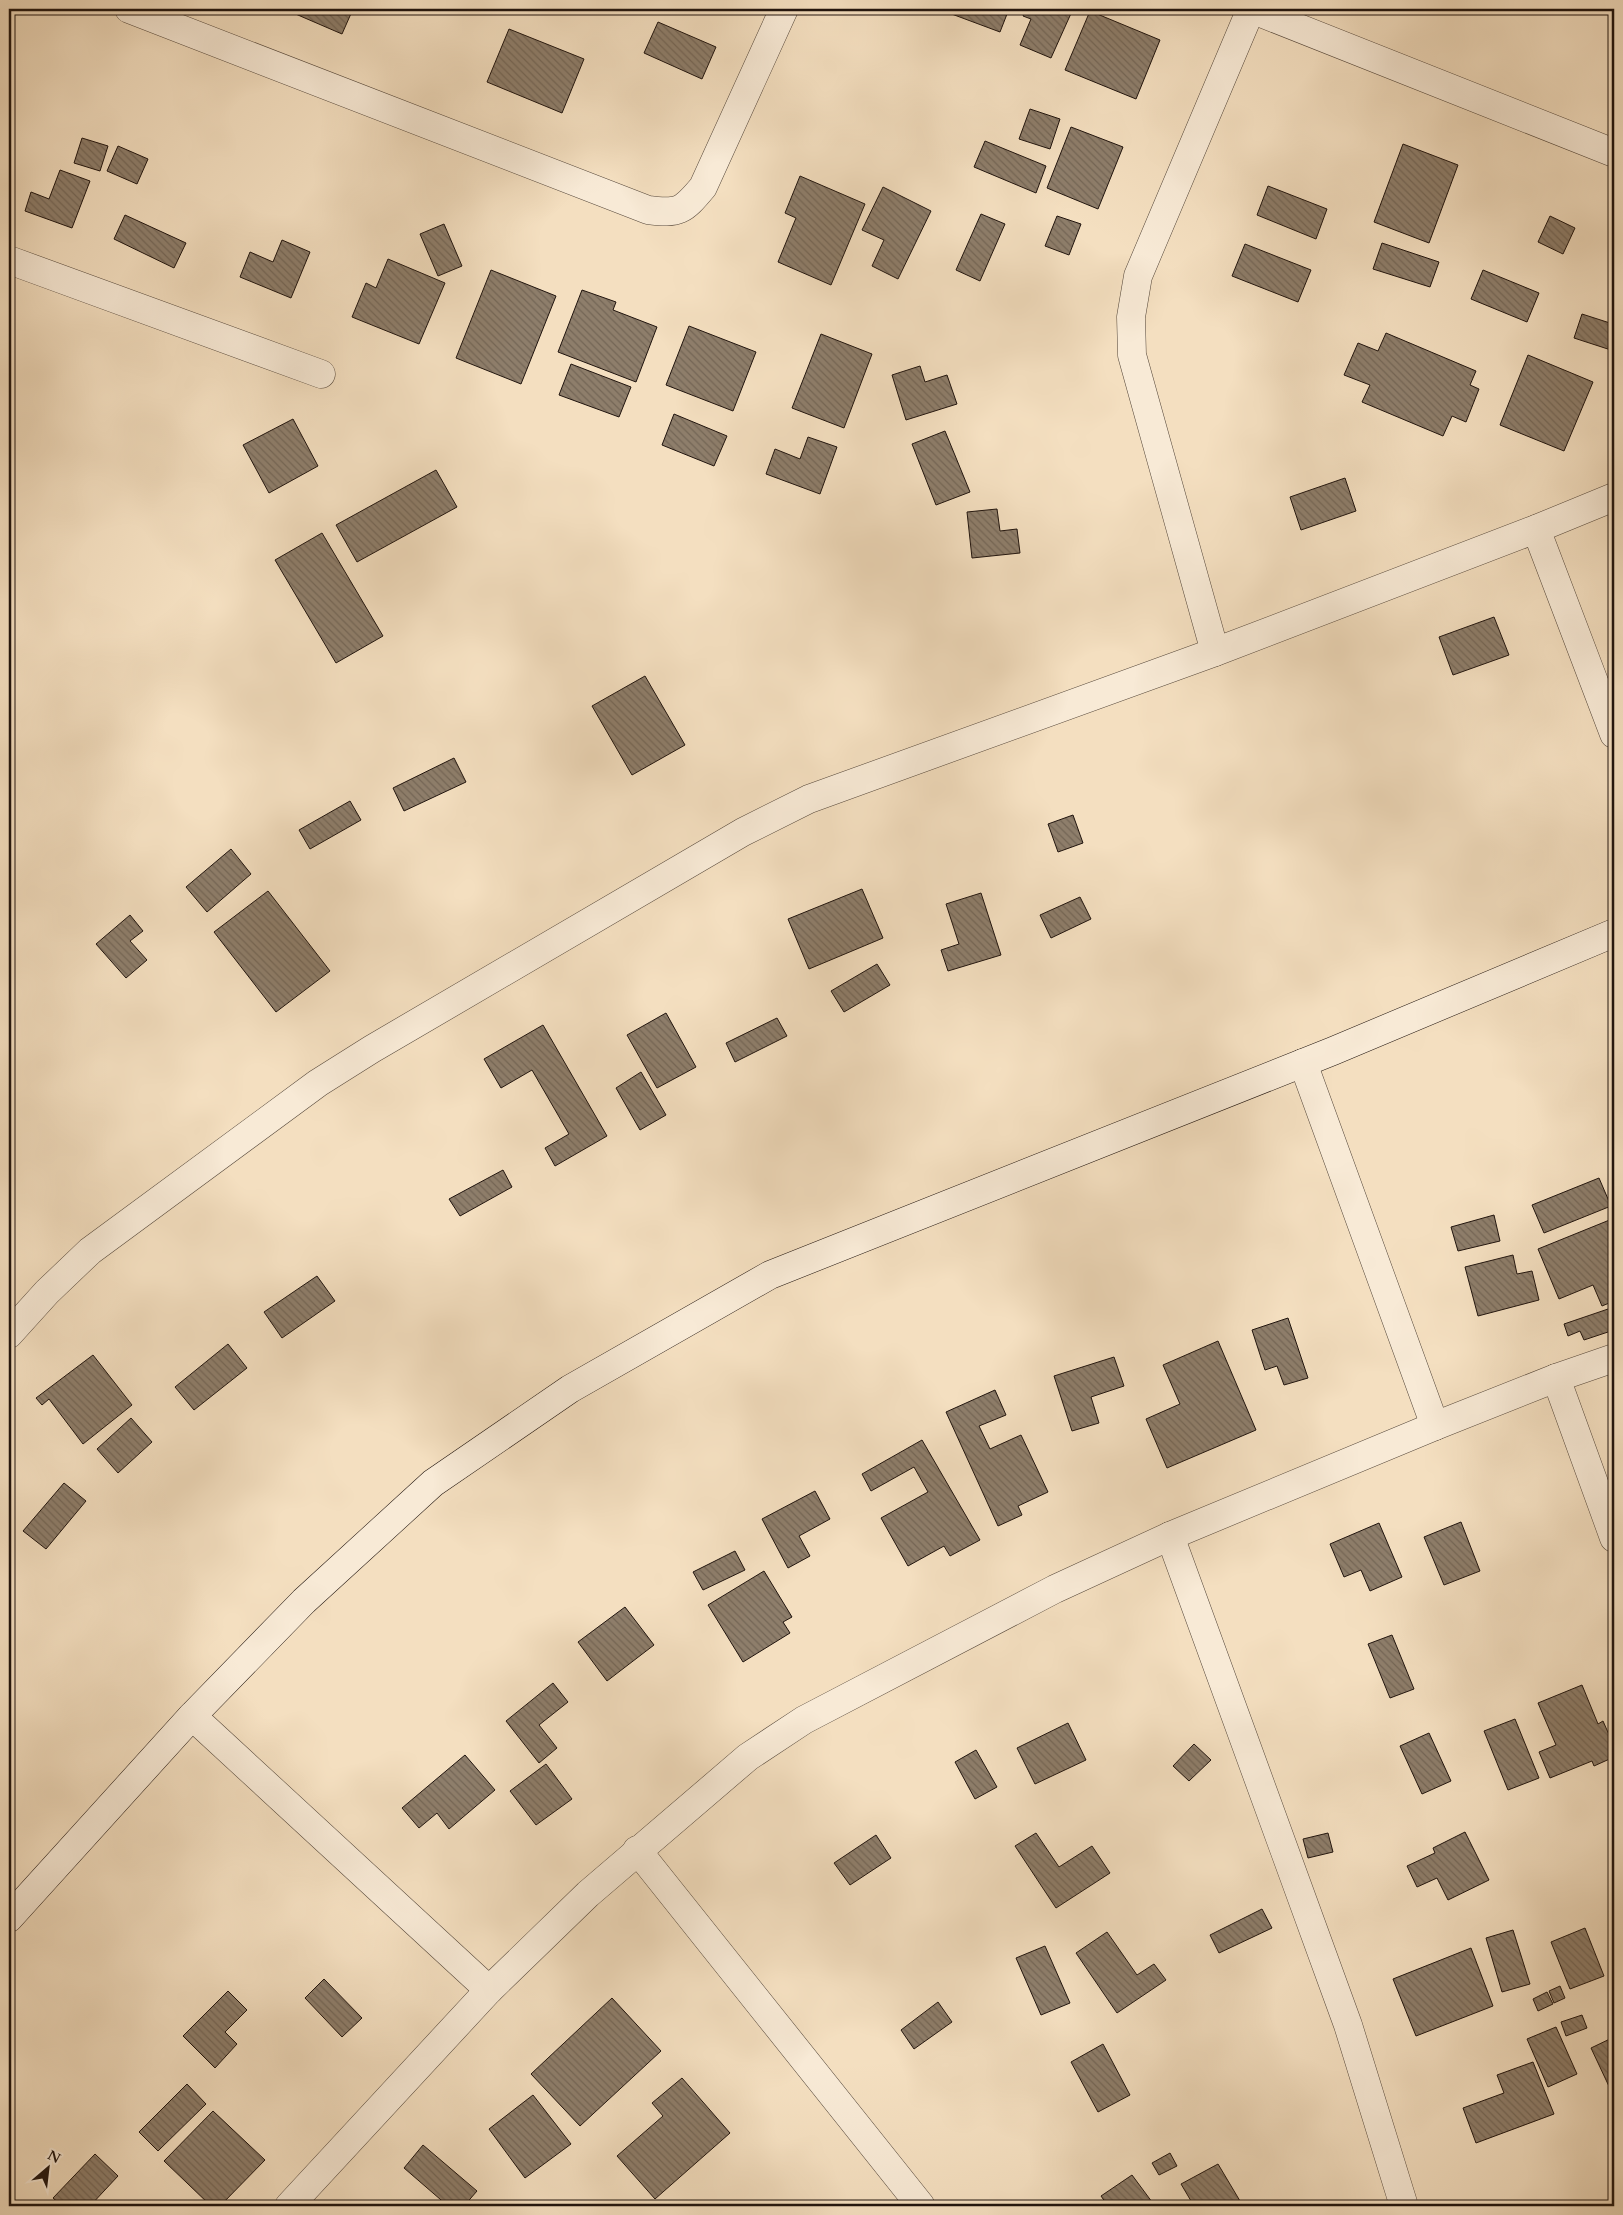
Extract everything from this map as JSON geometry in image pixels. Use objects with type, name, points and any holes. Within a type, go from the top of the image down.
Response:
[{"type":"street","points":[[129,9],[648,210],[671,213],[689,203],[702,187],[784,9]]},
{"type":"street","points":[[1215,652],[1132,355],[1131,317],[1138,276],[1251,9],[1614,153]]},
{"type":"street","points":[[9,260],[321,374]]},
{"type":"street","points":[[9,1334],[47,1292],[90,1250],[318,1083],[380,1044],[743,832],[809,799],[1215,652],[1536,529],[1614,497]]},
{"type":"street","points":[[1536,529],[1614,734]]},
{"type":"street","points":[[9,1918],[192,1716],[304,1601],[434,1483],[570,1389],[770,1275],[1303,1063],[1614,933]]},
{"type":"street","points":[[1303,1063],[1435,1426]]},
{"type":"street","points":[[289,2206],[490,1990],[588,1894],[637,1850],[748,1757],[804,1720],[1056,1589],[1170,1536],[1435,1426],[1556,1378],[1614,1358]]},
{"type":"street","points":[[1556,1378],[1614,1538]]},
{"type":"street","points":[[1170,1536],[1348,2025],[1404,2206]]},
{"type":"street","points":[[192,1716],[490,1990]]},
{"type":"street","points":[[637,1850],[921,2206]]},
{"type":"building","points":[[284,9],[353,9],[342,34]]},
{"type":"building","points":[[951,9],[1009,9],[1000,32],[949,13]]},
{"type":"building","points":[[1026,9],[1073,9],[1051,58],[1020,45],[1031,19],[1023,16]]},
{"type":"building","points":[[1090,11],[1160,40],[1136,99],[1065,70]]},
{"type":"building","points":[[658,22],[716,47],[702,79],[644,53]]},
{"type":"building","points":[[509,29],[584,59],[562,113],[487,82]]},
{"type":"building","points":[[1030,109],[1060,119],[1050,149],[1019,139]]},
{"type":"building","points":[[1071,127],[1123,147],[1098,209],[1047,188]]},
{"type":"building","points":[[82,138],[108,146],[100,171],[74,163]]},
{"type":"building","points":[[985,141],[1046,166],[1036,193],[974,167]]},
{"type":"building","points":[[1403,144],[1458,165],[1429,243],[1374,222]]},
{"type":"building","points":[[118,146],[148,159],[137,184],[107,171]]},
{"type":"building","points":[[60,170],[90,181],[72,228],[25,211],[31,192],[49,199]]},
{"type":"building","points":[[800,176],[865,204],[831,285],[778,262],[796,218],[785,213]]},
{"type":"building","points":[[1268,186],[1327,209],[1316,239],[1257,215]]},
{"type":"building","points":[[883,187],[931,211],[898,279],[872,266],[884,240],[862,230]]},
{"type":"building","points":[[981,214],[1005,224],[980,281],[956,270]]},
{"type":"building","points":[[125,215],[186,243],[174,268],[114,239]]},
{"type":"building","points":[[1057,216],[1081,224],[1069,255],[1045,246]]},
{"type":"building","points":[[1550,216],[1575,228],[1563,254],[1538,242]]},
{"type":"building","points":[[444,224],[462,266],[438,276],[420,234]]},
{"type":"building","points":[[282,240],[310,252],[291,298],[240,277],[250,252],[273,262]]},
{"type":"building","points":[[1382,243],[1439,262],[1430,287],[1373,269]]},
{"type":"building","points":[[1245,244],[1311,270],[1298,302],[1232,276]]},
{"type":"building","points":[[388,259],[445,283],[419,344],[352,317],[366,283],[376,288]]},
{"type":"building","points":[[491,270],[556,296],[521,384],[456,358]]},
{"type":"building","points":[[1483,270],[1539,293],[1527,322],[1471,299]]},
{"type":"building","points":[[582,290],[616,302],[613,310],[657,327],[636,382],[558,352]]},
{"type":"building","points":[[1582,314],[1613,324],[1614,321],[1614,351],[1574,338]]},
{"type":"building","points":[[689,326],[756,352],[733,411],[666,385]]},
{"type":"building","points":[[1386,333],[1476,371],[1470,385],[1479,389],[1466,422],[1452,416],[1443,436],[1362,402],[1370,385],[1344,375],[1358,343],[1378,351]]},
{"type":"building","points":[[821,334],[872,354],[844,428],[792,408]]},
{"type":"building","points":[[1528,355],[1593,382],[1564,451],[1500,425]]},
{"type":"building","points":[[571,364],[631,387],[619,417],[559,395]]},
{"type":"building","points":[[920,366],[925,382],[947,375],[957,404],[906,420],[892,375]]},
{"type":"building","points":[[674,414],[727,436],[714,466],[662,445]]},
{"type":"building","points":[[293,419],[318,466],[269,493],[243,445]]},
{"type":"building","points":[[945,431],[970,492],[936,505],[912,444]]},
{"type":"building","points":[[808,437],[837,447],[820,494],[766,474],[775,449],[800,459]]},
{"type":"building","points":[[436,470],[457,507],[357,562],[336,525]]},
{"type":"building","points":[[1345,478],[1356,511],[1301,530],[1290,497]]},
{"type":"building","points":[[997,509],[1000,531],[1017,529],[1020,553],[972,558],[967,512]]},
{"type":"building","points":[[322,533],[383,636],[336,663],[275,560]]},
{"type":"building","points":[[1494,617],[1509,655],[1453,675],[1439,637]]},
{"type":"building","points":[[645,676],[685,745],[632,775],[592,706]]},
{"type":"building","points":[[454,758],[466,782],[404,811],[393,788]]},
{"type":"building","points":[[350,801],[361,820],[310,849],[299,830]]},
{"type":"building","points":[[1073,815],[1083,843],[1058,852],[1048,824]]},
{"type":"building","points":[[231,849],[251,874],[207,912],[186,887]]},
{"type":"building","points":[[862,889],[883,938],[809,969],[788,919]]},
{"type":"building","points":[[268,891],[330,971],[276,1012],[214,932]]},
{"type":"building","points":[[981,893],[1001,955],[948,971],[941,950],[959,944],[946,904]]},
{"type":"building","points":[[1080,897],[1091,919],[1051,938],[1040,915]]},
{"type":"building","points":[[130,915],[143,931],[130,941],[147,960],[126,978],[96,944]]},
{"type":"building","points":[[877,964],[890,985],[844,1012],[831,991]]},
{"type":"building","points":[[666,1013],[696,1067],[657,1088],[627,1035]]},
{"type":"building","points":[[777,1018],[787,1036],[735,1062],[726,1043]]},
{"type":"building","points":[[543,1025],[607,1136],[555,1166],[545,1148],[569,1134],[532,1070],[501,1088],[484,1059]]},
{"type":"building","points":[[641,1072],[666,1115],[640,1130],[616,1088]]},
{"type":"building","points":[[503,1170],[512,1187],[460,1216],[449,1199]]},
{"type":"building","points":[[1599,1178],[1611,1206],[1544,1233],[1532,1205]]},
{"type":"building","points":[[1494,1215],[1500,1241],[1458,1251],[1451,1227]]},
{"type":"building","points":[[1612,1219],[1614,1226],[1614,1301],[1602,1306],[1593,1285],[1559,1299],[1538,1249]]},
{"type":"building","points":[[1513,1255],[1517,1274],[1532,1271],[1539,1300],[1478,1316],[1465,1267]]},
{"type":"building","points":[[317,1276],[335,1301],[282,1338],[264,1312]]},
{"type":"building","points":[[1611,1308],[1614,1318],[1614,1330],[1584,1340],[1580,1331],[1568,1336],[1564,1324]]},
{"type":"building","points":[[1288,1318],[1308,1378],[1284,1385],[1277,1366],[1265,1370],[1252,1330]]},
{"type":"building","points":[[1218,1341],[1256,1430],[1167,1468],[1146,1419],[1180,1404],[1163,1365]]},
{"type":"building","points":[[228,1344],[247,1368],[194,1410],[175,1387]]},
{"type":"building","points":[[93,1355],[132,1405],[83,1444],[49,1399],[42,1405],[36,1398]]},
{"type":"building","points":[[1114,1357],[1124,1386],[1091,1397],[1099,1423],[1072,1431],[1054,1376]]},
{"type":"building","points":[[995,1390],[1006,1415],[979,1426],[990,1449],[1021,1435],[1048,1492],[1018,1506],[1022,1515],[998,1526],[946,1412]]},
{"type":"building","points":[[131,1418],[152,1442],[118,1473],[97,1449]]},
{"type":"building","points":[[922,1440],[980,1540],[950,1556],[944,1546],[908,1566],[881,1518],[928,1492],[914,1467],[871,1491],[862,1474]]},
{"type":"building","points":[[64,1483],[86,1501],[46,1549],[23,1531]]},
{"type":"building","points":[[815,1491],[830,1519],[799,1536],[810,1556],[788,1568],[762,1519]]},
{"type":"building","points":[[1461,1522],[1480,1571],[1444,1585],[1424,1537]]},
{"type":"building","points":[[1379,1523],[1402,1577],[1370,1591],[1361,1570],[1344,1577],[1330,1544]]},
{"type":"building","points":[[735,1551],[745,1570],[703,1590],[693,1572]]},
{"type":"building","points":[[764,1571],[792,1617],[783,1622],[790,1633],[743,1662],[708,1605]]},
{"type":"building","points":[[625,1607],[654,1645],[607,1681],[578,1642]]},
{"type":"building","points":[[1392,1635],[1414,1689],[1390,1698],[1368,1644]]},
{"type":"building","points":[[553,1683],[568,1702],[539,1725],[557,1748],[539,1763],[506,1721]]},
{"type":"building","points":[[1582,1685],[1598,1724],[1603,1721],[1614,1746],[1614,1757],[1594,1766],[1592,1761],[1550,1778],[1539,1752],[1556,1745],[1538,1703]]},
{"type":"building","points":[[1515,1719],[1539,1778],[1508,1790],[1484,1731]]},
{"type":"building","points":[[1068,1723],[1086,1760],[1035,1784],[1017,1748]]},
{"type":"building","points":[[1429,1733],[1451,1781],[1422,1794],[1400,1746]]},
{"type":"building","points":[[1194,1744],[1211,1760],[1189,1781],[1173,1766]]},
{"type":"building","points":[[976,1750],[997,1787],[975,1799],[955,1762]]},
{"type":"building","points":[[465,1755],[495,1790],[449,1829],[437,1813],[419,1828],[402,1808]]},
{"type":"building","points":[[546,1764],[572,1799],[536,1825],[510,1791]]},
{"type":"building","points":[[1465,1832],[1489,1880],[1448,1900],[1437,1878],[1417,1887],[1407,1866],[1435,1853],[1433,1848]]},
{"type":"building","points":[[1036,1833],[1059,1867],[1092,1846],[1110,1873],[1056,1908],[1015,1846]]},
{"type":"building","points":[[1328,1833],[1333,1852],[1308,1858],[1303,1839]]},
{"type":"building","points":[[876,1835],[891,1858],[850,1885],[834,1863]]},
{"type":"building","points":[[1262,1909],[1272,1928],[1219,1953],[1210,1935]]},
{"type":"building","points":[[1585,1928],[1604,1976],[1570,1989],[1551,1942]]},
{"type":"building","points":[[1513,1930],[1530,1984],[1502,1992],[1486,1938]]},
{"type":"building","points":[[1107,1932],[1137,1975],[1154,1964],[1166,1980],[1117,2013],[1076,1953]]},
{"type":"building","points":[[1045,1946],[1070,2003],[1041,2015],[1016,1958]]},
{"type":"building","points":[[1471,1948],[1493,2006],[1416,2036],[1393,1979]]},
{"type":"building","points":[[324,1979],[362,2018],[342,2037],[305,1998]]},
{"type":"building","points":[[1560,1986],[1565,1998],[1554,2003],[1549,1991]]},
{"type":"building","points":[[228,1991],[247,2010],[225,2032],[237,2044],[215,2068],[183,2036]]},
{"type":"building","points":[[1547,1992],[1553,2004],[1538,2011],[1533,1999]]},
{"type":"building","points":[[612,1998],[661,2051],[580,2126],[531,2074]]},
{"type":"building","points":[[938,2002],[952,2022],[914,2049],[901,2030]]},
{"type":"building","points":[[1582,2015],[1587,2028],[1566,2036],[1561,2022]]},
{"type":"building","points":[[1556,2027],[1577,2074],[1548,2087],[1527,2039]]},
{"type":"building","points":[[1614,2037],[1614,2097],[1591,2048]]},
{"type":"building","points":[[1103,2044],[1130,2095],[1098,2112],[1071,2062]]},
{"type":"building","points":[[1533,2062],[1554,2114],[1476,2143],[1463,2108],[1504,2093],[1497,2075]]},
{"type":"building","points":[[682,2078],[730,2133],[655,2199],[617,2156],[663,2116],[652,2103]]},
{"type":"building","points":[[187,2084],[206,2104],[158,2151],[139,2132]]},
{"type":"building","points":[[533,2095],[571,2144],[525,2178],[489,2129]]},
{"type":"building","points":[[213,2111],[265,2160],[220,2206],[211,2206],[164,2161]]},
{"type":"building","points":[[423,2145],[477,2191],[464,2206],[448,2206],[404,2168]]},
{"type":"building","points":[[1170,2153],[1177,2166],[1159,2175],[1152,2163]]},
{"type":"building","points":[[95,2154],[118,2176],[90,2206],[62,2206],[53,2198]]},
{"type":"building","points":[[1218,2164],[1243,2206],[1194,2206],[1181,2184]]},
{"type":"building","points":[[1132,2175],[1155,2206],[1108,2206],[1101,2196]]}]
